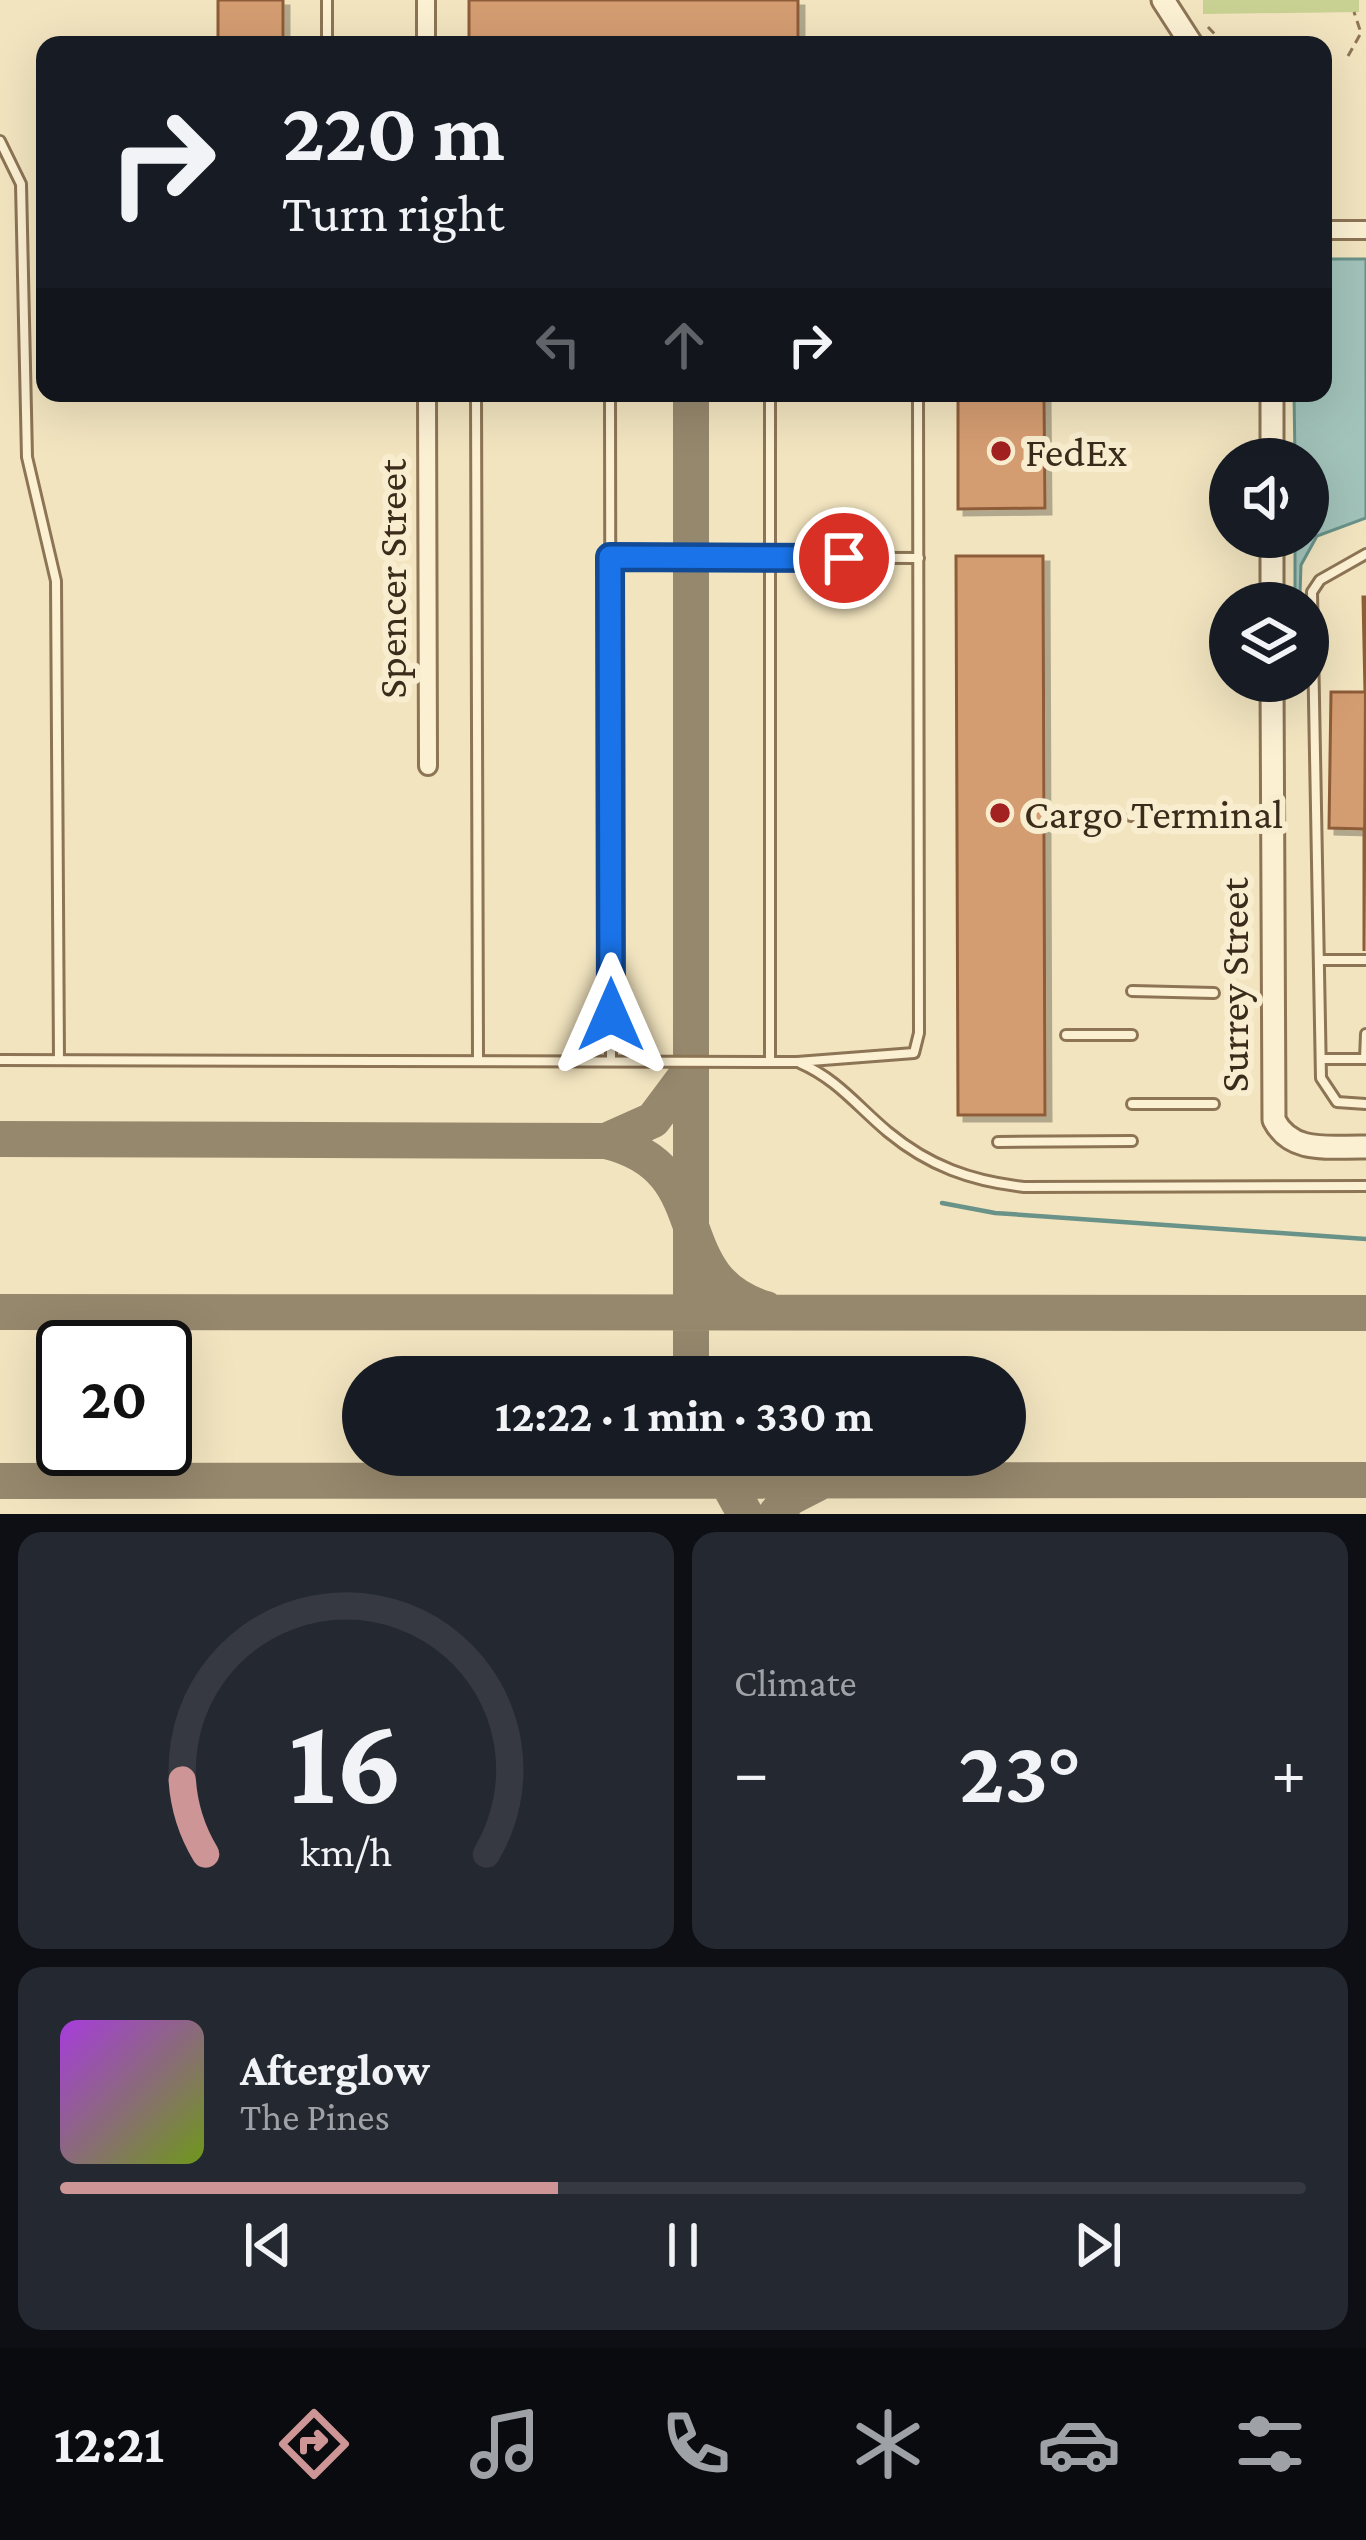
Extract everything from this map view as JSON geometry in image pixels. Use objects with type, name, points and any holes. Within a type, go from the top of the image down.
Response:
[{"type":"street","points":[[426,0],[426,36]]},
{"type":"street","points":[[1163,0],[1186,36]]},
{"type":"street","points":[[1332,230],[1366,230]]},
{"type":"street","name":"Spencer Street","points":[[427,402],[428,766]]},
{"type":"street","points":[[1272,402],[1272,438]]},
{"type":"street","name":"Surrey Street","points":[[1272,702],[1274,1120],[1288,1141],[1366,1147]]},
{"type":"lane","points":[[327,0],[327,36]]},
{"type":"lane","points":[[0,141],[21,184],[27,457],[56,581],[58,1060]]},
{"type":"lane","points":[[476,402],[478,1058]]},
{"type":"lane","points":[[610,402],[611,1061]]},
{"type":"lane","points":[[770,402],[770,1061]]},
{"type":"lane","points":[[0,1060],[797,1062],[893,1059],[917,1048],[918,402]]},
{"type":"lane","points":[[1366,554],[1320,580],[1312,592],[1321,1059],[1326,1093],[1337,1102],[1366,1104]]},
{"type":"lane","points":[[610,557],[919,558]]},
{"type":"lane","points":[[1131,816],[1272,816]]},
{"type":"lane","points":[[1319,960],[1366,960]]},
{"type":"lane","points":[[1132,991],[1214,993]]},
{"type":"lane","points":[[1321,1059],[1366,1059],[1366,1034]]},
{"type":"lane","points":[[1066,1035],[1132,1035]]},
{"type":"lane","points":[[797,1062],[823,1073],[921,1157],[980,1182],[1024,1187],[1366,1186]]},
{"type":"lane","points":[[1132,1104],[1214,1104]]},
{"type":"lane","points":[[998,1142],[1132,1141]]},
{"type":"path","points":[[1348,56],[1360,33],[1354,13]]},
{"type":"path","points":[[1208,28],[1216,36]]},
{"type":"green space","points":[[1203,0],[1359,0],[1359,12],[1203,14]]},
{"type":"water","points":[[1332,259],[1366,259],[1366,518],[1329,532],[1329,438],[1295,438],[1294,402],[1332,402]]},
{"type":"water","points":[[1295,558],[1305,558],[1300,582],[1295,582]]},
{"type":"building","points":[[218,0],[283,0],[283,36],[218,36]]},
{"type":"building","points":[[469,0],[798,0],[798,36],[469,36]]},
{"type":"building","name":"FedEx","points":[[958,402],[1044,402],[1045,508],[958,509]]},
{"type":"building","name":"Cargo Terminal","points":[[956,556],[1043,556],[1045,1115],[958,1115]]},
{"type":"building","points":[[1366,597],[1364,951],[1364,829],[1329,828],[1331,692],[1365,692]]},
{"type":"waterway","points":[[942,1203],[995,1213],[1366,1239]]},
{"type":"taxiway","points":[[691,402],[691,1356]]},
{"type":"taxiway","points":[[606,1141],[653,1120],[691,1069]]},
{"type":"taxiway","points":[[0,1139],[606,1141],[642,1155],[665,1175],[713,1274],[734,1294],[766,1309]]},
{"type":"taxiway","points":[[0,1312],[1366,1313]]},
{"type":"taxiway","points":[[724,1476],[745,1514]]},
{"type":"taxiway","points":[[0,1481],[1366,1480]]},
{"type":"taxiway","points":[[776,1514],[789,1498],[822,1481]]},
{"type":"place","name":"FedEx","points":[[1001,451]]},
{"type":"place","name":"Cargo Terminal","points":[[1000,813]]},
{"type":"route","points":[[611,1015],[610,557],[844,558]]}]
